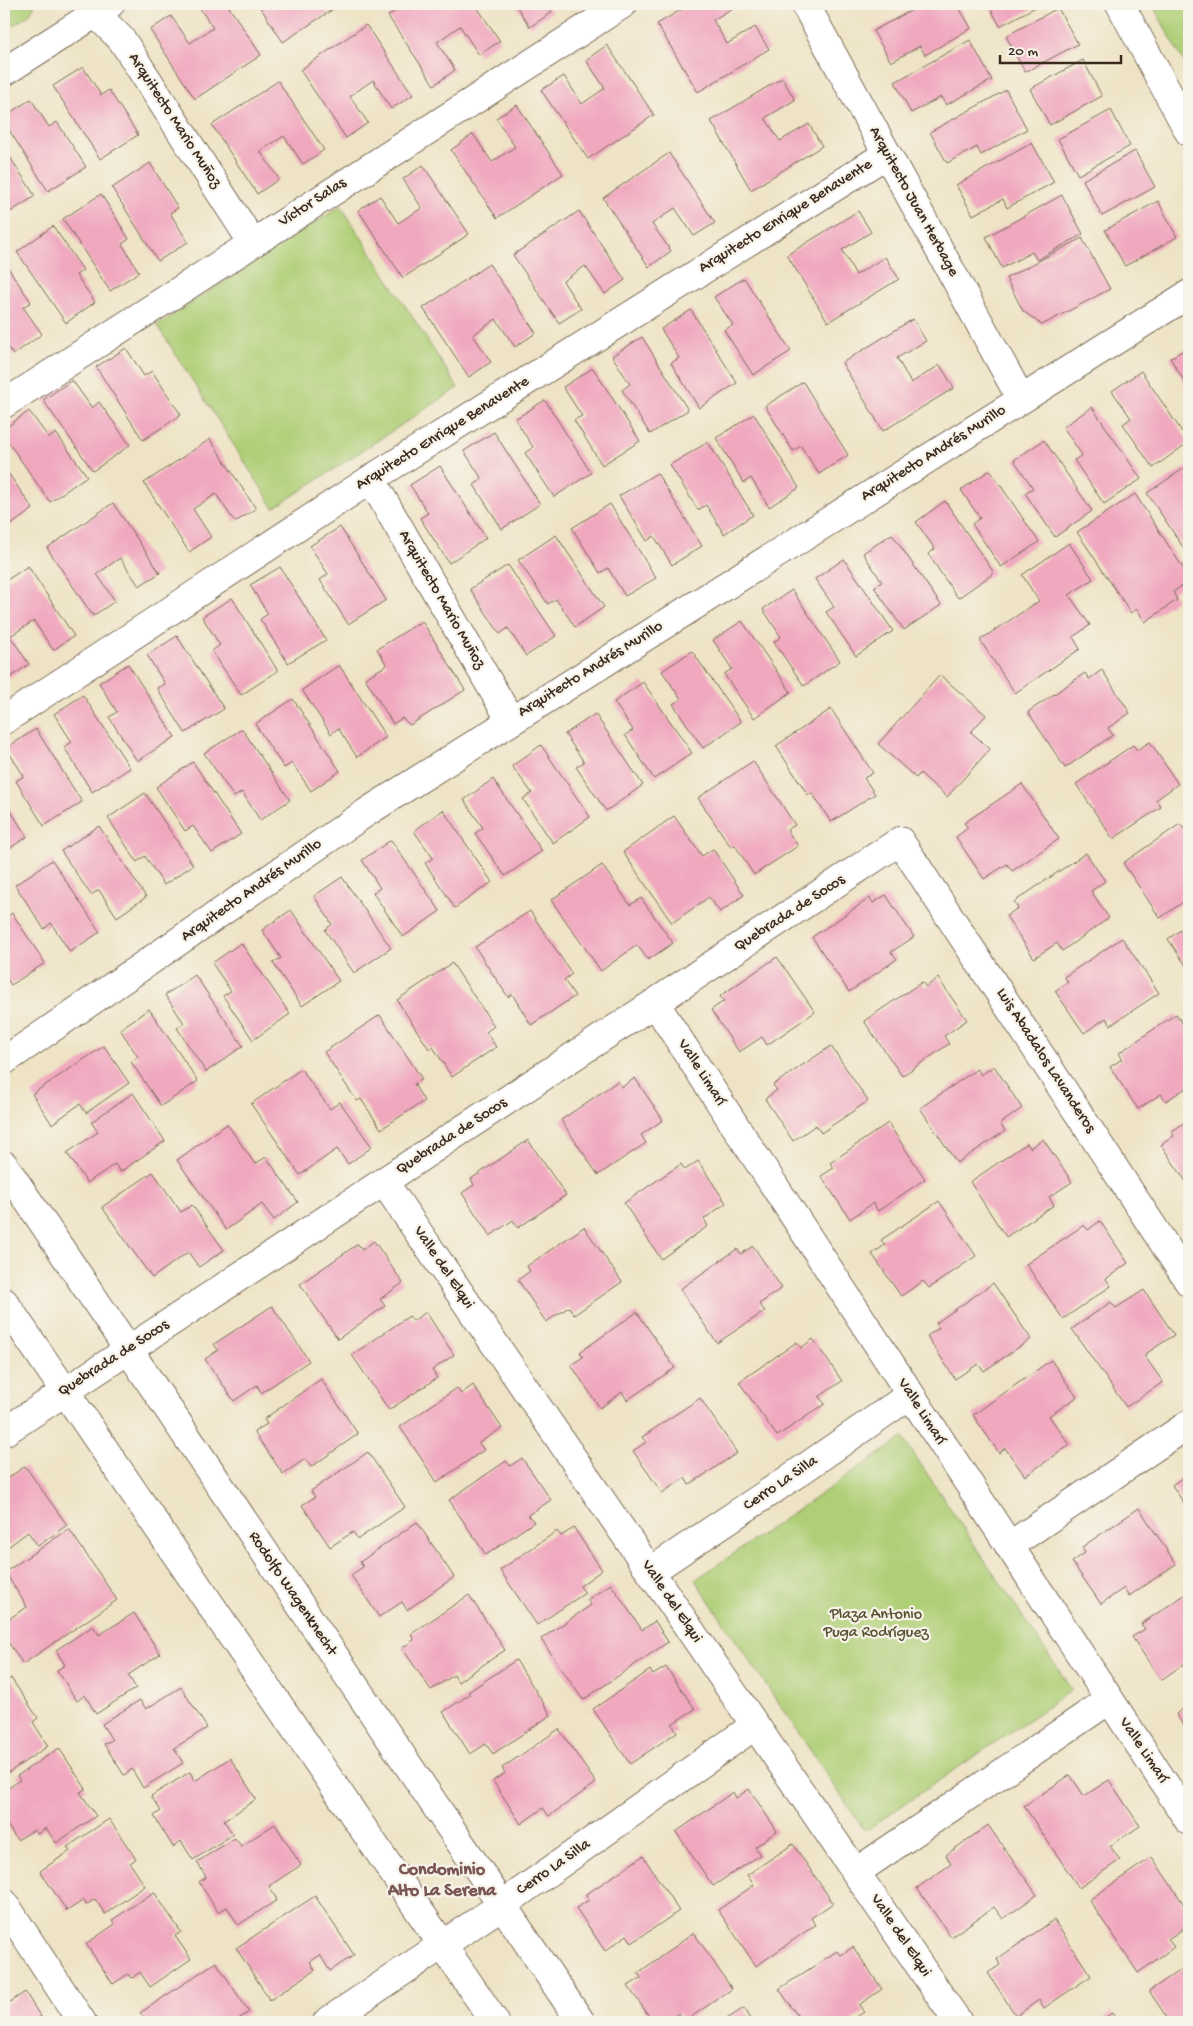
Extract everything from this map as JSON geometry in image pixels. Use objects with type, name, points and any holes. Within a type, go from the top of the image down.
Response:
[{"type":"street","name":"Víctor Salas","points":[[4,404],[623,4]]},
{"type":"street","name":"Arquitecto Juan Herbage","points":[[806,4],[1022,399]]},
{"type":"street","points":[[1120,4],[1189,132]]},
{"type":"street","name":"Arquitecto Mario Muñoz","points":[[98,7],[122,40],[252,242]]},
{"type":"street","points":[[4,72],[98,7]]},
{"type":"street","name":"Arquitecto Enrique Benavente","points":[[4,720],[371,479],[887,154]]},
{"type":"street","name":"Arquitecto Andrés Murillo","points":[[4,1062],[367,812],[1189,294]]},
{"type":"street","name":"Arquitecto Mario Muñoz","points":[[371,479],[511,721]]},
{"type":"street","name":"Quebrada de Socos","points":[[4,1432],[900,841]]},
{"type":"street","name":"Luis Abadalos Lavanderos","points":[[900,841],[1189,1282]]},
{"type":"street","name":"Valle Limarí","points":[[655,1003],[1189,1821]]},
{"type":"street","name":"Rodolfo Wagenknecht","points":[[4,1165],[126,1350],[581,2022]]},
{"type":"street","name":"Valle del Elqui","points":[[384,1182],[958,2022]]},
{"type":"street","points":[[4,1302],[495,2022]]},
{"type":"street","name":"Cerro La Silla","points":[[651,1571],[910,1395]]},
{"type":"street","points":[[1009,1546],[1189,1424]]},
{"type":"street","points":[[856,1872],[1109,1700]]},
{"type":"street","name":"Cerro La Silla","points":[[326,2022],[502,1905],[754,1726]]},
{"type":"street","points":[[4,1903],[82,2022]]},
{"type":"green space","points":[[4,4],[35,4],[30,14],[4,32]]},
{"type":"green space","points":[[1152,4],[1189,4],[1189,71]]},
{"type":"green space","points":[[341,206],[458,388],[274,508],[157,325]]},
{"type":"green space","name":"Plaza Antonio Puga Rodríguez","points":[[903,1438],[1072,1690],[865,1831],[695,1580]]},
{"type":"building","points":[[197,4],[227,4],[261,55],[195,99],[150,30],[171,16],[190,43],[213,28]]},
{"type":"building","points":[[258,4],[341,4],[283,42]]},
{"type":"building","points":[[406,4],[475,4],[500,41],[479,55],[460,26],[437,42],[455,70],[434,85],[388,16]]},
{"type":"building","points":[[515,4],[547,4],[552,12],[530,27]]},
{"type":"building","points":[[691,4],[739,4],[713,20],[727,44],[755,27],[769,49],[698,92],[657,24]]},
{"type":"building","points":[[923,4],[957,4],[971,28],[925,55],[920,46],[891,62],[873,31]]},
{"type":"building","points":[[988,4],[1041,4],[1000,26]]},
{"type":"building","points":[[1058,8],[1078,44],[1025,72],[1006,36]]},
{"type":"building","points":[[366,25],[413,95],[391,109],[373,80],[350,96],[368,123],[346,138],[300,70]]},
{"type":"building","points":[[970,40],[992,80],[946,105],[941,97],[911,113],[895,82]]},
{"type":"building","points":[[607,45],[654,115],[588,159],[541,90],[564,76],[582,104],[605,88],[586,60]]},
{"type":"building","points":[[1083,60],[1102,96],[1050,125],[1030,89]]},
{"type":"building","points":[[83,67],[101,95],[109,90],[138,135],[100,159],[53,86]]},
{"type":"building","points":[[782,78],[795,100],[765,118],[780,141],[809,124],[822,146],[751,190],[711,121]]},
{"type":"building","points":[[278,81],[324,150],[303,164],[284,136],[260,151],[279,179],[257,194],[212,125]]},
{"type":"building","points":[[1006,90],[1027,129],[981,155],[977,147],[947,163],[930,132]]},
{"type":"building","points":[[31,99],[49,127],[57,122],[86,167],[48,191],[4,122],[4,117]]},
{"type":"building","points":[[517,105],[563,174],[497,218],[451,150],[473,134],[492,162],[515,147],[496,118]]},
{"type":"building","points":[[1111,110],[1130,146],[1078,175],[1058,139]]},
{"type":"building","points":[[1032,143],[1054,182],[1007,208],[1003,199],[973,215],[956,185]]},
{"type":"building","points":[[6,151],[35,196],[4,216],[4,153]]},
{"type":"building","points":[[1135,151],[1155,187],[1102,216],[1083,180]]},
{"type":"building","points":[[669,153],[715,223],[694,236],[675,208],[652,224],[671,251],[649,267],[603,198]]},
{"type":"building","points":[[150,163],[178,208],[170,213],[188,242],[158,261],[112,188]]},
{"type":"building","points":[[423,165],[469,234],[403,278],[358,210],[380,196],[398,223],[422,208],[403,179]]},
{"type":"building","points":[[101,194],[129,239],[122,244],[139,272],[110,291],[63,219]]},
{"type":"building","points":[[1062,195],[1083,234],[1037,260],[1032,252],[1002,268],[986,237]]},
{"type":"building","points":[[1158,201],[1177,237],[1125,266],[1105,230]]},
{"type":"building","points":[[579,211],[625,280],[605,294],[585,266],[563,281],[581,309],[559,323],[513,255]]},
{"type":"building","points":[[858,211],[871,232],[842,250],[856,275],[885,257],[899,279],[828,322],[787,255]]},
{"type":"building","points":[[53,226],[83,270],[76,275],[95,302],[66,323],[17,252]]},
{"type":"building","points":[[1082,238],[1110,289],[1042,325],[1023,311],[1006,278]]},
{"type":"building","points":[[4,262],[31,302],[23,307],[42,334],[13,355],[4,341]]},
{"type":"building","points":[[489,264],[536,333],[515,347],[496,319],[473,335],[491,362],[469,377],[423,308]]},
{"type":"building","points":[[744,278],[791,351],[753,375],[724,330],[733,325],[714,297]]},
{"type":"building","points":[[691,310],[737,383],[699,408],[671,363],[679,358],[661,329]]},
{"type":"building","points":[[913,319],[926,341],[897,358],[911,383],[940,365],[954,388],[883,431],[842,363]]},
{"type":"building","points":[[642,337],[688,410],[650,434],[622,390],[630,384],[612,356]]},
{"type":"building","points":[[1189,347],[1189,389],[1170,358]]},
{"type":"building","points":[[126,348],[144,376],[152,371],[181,415],[143,440],[96,367]]},
{"type":"building","points":[[593,368],[640,441],[602,465],[574,420],[582,416],[563,387]]},
{"type":"building","points":[[1141,371],[1189,442],[1153,468],[1123,424],[1131,418],[1112,391]]},
{"type":"building","points":[[72,380],[92,408],[99,402],[130,445],[93,471],[43,400]]},
{"type":"building","points":[[803,382],[848,455],[819,474],[801,446],[793,451],[765,406]]},
{"type":"building","points":[[545,400],[591,473],[554,497],[525,453],[533,447],[515,419]]},
{"type":"building","points":[[1092,407],[1141,479],[1104,504],[1074,460],[1082,455],[1063,427]]},
{"type":"building","points":[[29,411],[49,438],[56,433],[87,476],[50,502],[4,436],[4,429]]},
{"type":"building","points":[[754,414],[799,488],[769,507],[751,478],[744,483],[716,438]]},
{"type":"building","points":[[494,432],[540,504],[502,529],[474,485],[482,479],[464,451]]},
{"type":"building","points":[[210,439],[256,509],[235,522],[216,494],[193,509],[211,537],[189,552],[144,483]]},
{"type":"building","points":[[1044,440],[1092,511],[1055,537],[1025,493],[1033,488],[1014,460]]},
{"type":"building","points":[[708,442],[753,515],[724,534],[706,505],[698,510],[670,465]]},
{"type":"building","points":[[1189,465],[1189,556],[1147,493]]},
{"type":"building","points":[[440,466],[486,538],[449,563],[420,518],[428,513],[410,485]]},
{"type":"building","points":[[4,467],[33,509],[4,530]]},
{"type":"building","points":[[990,470],[1039,542],[1001,567],[972,524],[980,518],[961,490]]},
{"type":"building","points":[[657,473],[702,546],[672,565],[654,536],[647,541],[619,496]]},
{"type":"building","points":[[1135,494],[1189,577],[1189,581],[1173,592],[1177,600],[1145,622],[1137,609],[1131,613],[1077,532]]},
{"type":"building","points":[[945,501],[994,573],[958,598],[928,554],[935,549],[916,522]]},
{"type":"building","points":[[113,503],[160,573],[139,586],[120,558],[97,574],[115,601],[93,616],[47,548]]},
{"type":"building","points":[[610,504],[656,578],[625,596],[608,568],[600,573],[572,528]]},
{"type":"building","points":[[340,527],[386,600],[348,624],[320,580],[328,574],[310,546]]},
{"type":"building","points":[[892,534],[941,605],[904,630],[874,587],[882,582],[863,553]]},
{"type":"building","points":[[556,535],[604,607],[575,627],[556,599],[548,604],[518,560]]},
{"type":"building","points":[[1069,543],[1093,579],[1069,595],[1090,625],[1073,637],[1080,649],[1015,693],[980,640],[1039,601],[1022,575]]},
{"type":"building","points":[[844,559],[893,631],[856,656],[826,612],[834,607],[815,579]]},
{"type":"building","points":[[508,565],[556,636],[526,656],[508,628],[500,634],[470,589]]},
{"type":"building","points":[[28,566],[74,636],[53,650],[34,621],[10,636],[29,664],[7,680],[4,674],[4,582]]},
{"type":"building","points":[[280,567],[326,640],[288,663],[260,619],[268,614],[250,585]]},
{"type":"building","points":[[792,590],[840,661],[804,686],[774,642],[781,637],[763,609]]},
{"type":"building","points":[[232,598],[278,671],[241,695],[212,651],[220,645],[202,617]]},
{"type":"building","points":[[422,621],[465,690],[410,725],[402,718],[393,724],[365,678],[387,665],[377,649]]},
{"type":"building","points":[[742,621],[791,692],[754,718],[724,674],[732,669],[713,640]]},
{"type":"building","points":[[177,636],[224,709],[185,733],[157,688],[165,684],[147,655]]},
{"type":"building","points":[[692,651],[741,722],[703,748],[673,704],[681,699],[662,671]]},
{"type":"building","points":[[128,664],[175,737],[137,761],[109,717],[117,712],[99,683]]},
{"type":"building","points":[[339,665],[386,737],[357,757],[338,728],[331,734],[302,690]]},
{"type":"building","points":[[1102,670],[1130,713],[1108,728],[1113,735],[1065,768],[1028,712],[1085,673],[1089,679]]},
{"type":"building","points":[[940,675],[986,715],[971,732],[990,749],[947,797],[920,773],[916,778],[878,744]]},
{"type":"building","points":[[643,682],[692,753],[654,779],[625,735],[633,730],[614,702]]},
{"type":"building","points":[[83,695],[130,768],[92,792],[64,747],[72,742],[54,714]]},
{"type":"building","points":[[293,699],[340,771],[311,791],[292,763],[284,768],[255,724]]},
{"type":"building","points":[[831,709],[873,773],[864,778],[875,794],[831,822],[812,793],[808,795],[776,746]]},
{"type":"building","points":[[595,714],[643,785],[606,811],[576,767],[584,762],[565,734]]},
{"type":"building","points":[[36,729],[82,802],[44,826],[16,781],[24,776],[6,748]]},
{"type":"building","points":[[242,729],[290,800],[260,820],[242,792],[234,797],[204,753]]},
{"type":"building","points":[[1150,742],[1178,784],[1156,800],[1161,807],[1113,839],[1076,784],[1133,745],[1137,750]]},
{"type":"building","points":[[541,745],[590,817],[553,843],[523,799],[532,793],[512,766]]},
{"type":"building","points":[[753,761],[795,825],[787,830],[798,846],[754,875],[735,845],[731,847],[698,798]]},
{"type":"building","points":[[193,762],[241,834],[212,853],[193,826],[185,831],[156,787]]},
{"type":"building","points":[[493,779],[542,851],[505,876],[475,833],[483,828],[464,800]]},
{"type":"building","points":[[1022,784],[1059,839],[1012,871],[1007,864],[984,879],[956,837],[968,828],[964,823]]},
{"type":"building","points":[[145,793],[193,865],[164,885],[145,856],[137,862],[108,818]]},
{"type":"building","points":[[4,800],[27,837],[4,852]]},
{"type":"building","points":[[443,810],[492,882],[455,908],[425,863],[433,858],[414,831]]},
{"type":"building","points":[[674,816],[702,856],[713,849],[744,895],[720,912],[709,897],[672,923],[623,852]]},
{"type":"building","points":[[1180,824],[1184,829],[1189,825],[1189,898],[1160,918],[1123,863]]},
{"type":"building","points":[[99,826],[146,897],[117,917],[99,890],[91,895],[61,851]]},
{"type":"building","points":[[391,840],[440,911],[403,937],[373,893],[380,888],[362,860]]},
{"type":"building","points":[[1086,853],[1105,881],[1091,891],[1109,918],[1062,951],[1057,943],[1034,958],[1006,916],[1018,908],[1014,902]]},
{"type":"building","points":[[52,860],[100,932],[70,952],[51,923],[44,929],[15,885]]},
{"type":"building","points":[[602,865],[630,905],[641,898],[673,943],[648,960],[637,945],[601,971],[551,900]]},
{"type":"building","points":[[342,877],[391,948],[354,973],[325,930],[332,924],[314,896]]},
{"type":"building","points":[[886,895],[914,937],[891,952],[897,959],[849,992],[812,937],[870,898],[873,903]]},
{"type":"building","points":[[291,910],[339,981],[302,1006],[273,963],[281,958],[262,930]]},
{"type":"building","points":[[530,911],[572,974],[564,980],[575,996],[531,1025],[512,994],[508,997],[475,947]]},
{"type":"building","points":[[12,913],[45,963],[11,985],[4,974],[4,919]]},
{"type":"building","points":[[1189,924],[1189,970],[1168,939]]},
{"type":"building","points":[[1122,938],[1159,993],[1111,1025],[1106,1018],[1084,1033],[1055,991],[1068,982],[1064,977]]},
{"type":"building","points":[[241,943],[290,1014],[253,1040],[223,996],[231,991],[212,963]]},
{"type":"building","points":[[777,957],[815,1012],[767,1045],[762,1037],[739,1052],[711,1010],[724,1001],[720,996]]},
{"type":"building","points":[[452,963],[494,1026],[486,1032],[496,1047],[452,1077],[433,1047],[429,1049],[397,1000]]},
{"type":"building","points":[[195,975],[243,1046],[206,1072],[177,1028],[184,1023],[165,995]]},
{"type":"building","points":[[938,978],[967,1020],[944,1036],[949,1044],[902,1076],[864,1021],[922,982],[926,987]]},
{"type":"building","points":[[149,1009],[198,1081],[161,1106],[131,1062],[138,1057],[120,1029]]},
{"type":"building","points":[[1176,1014],[1189,1033],[1189,1086],[1166,1101],[1161,1094],[1138,1109],[1110,1067],[1122,1059],[1119,1053]]},
{"type":"building","points":[[380,1015],[422,1079],[414,1084],[424,1101],[381,1129],[361,1099],[357,1101],[324,1052]]},
{"type":"building","points":[[104,1046],[129,1083],[86,1113],[80,1104],[52,1124],[32,1094]]},
{"type":"building","points":[[831,1046],[868,1101],[821,1133],[816,1125],[793,1141],[765,1099],[777,1090],[773,1085]]},
{"type":"building","points":[[994,1066],[1022,1108],[1000,1124],[1005,1131],[957,1163],[920,1108],[977,1069],[981,1075]]},
{"type":"building","points":[[301,1069],[330,1109],[340,1102],[372,1147],[348,1164],[337,1149],[300,1175],[251,1104]]},
{"type":"building","points":[[635,1078],[663,1120],[641,1135],[646,1143],[598,1175],[561,1120],[618,1081],[622,1087]]},
{"type":"building","points":[[133,1093],[165,1141],[120,1172],[115,1164],[87,1183],[67,1153],[98,1132],[91,1122]]},
{"type":"building","points":[[1189,1119],[1189,1186],[1161,1145],[1174,1136],[1171,1132]]},
{"type":"building","points":[[888,1123],[925,1179],[878,1211],[873,1203],[850,1219],[821,1176],[834,1168],[830,1163]]},
{"type":"building","points":[[227,1124],[255,1164],[266,1157],[298,1202],[274,1220],[262,1204],[226,1230],[177,1160]]},
{"type":"building","points":[[1043,1139],[1072,1182],[1049,1197],[1054,1205],[1006,1237],[970,1182],[1027,1143],[1030,1148]]},
{"type":"building","points":[[528,1140],[566,1195],[518,1228],[513,1220],[490,1236],[462,1193],[474,1185],[471,1179]]},
{"type":"building","points":[[698,1161],[726,1203],[704,1219],[708,1226],[661,1259],[624,1203],[681,1164],[685,1170]]},
{"type":"building","points":[[153,1172],[181,1212],[192,1205],[224,1250],[199,1267],[188,1252],[152,1278],[102,1207]]},
{"type":"building","points":[[939,1201],[976,1256],[929,1288],[923,1281],[901,1296],[872,1254],[885,1245],[881,1240]]},
{"type":"building","points":[[1100,1221],[1128,1263],[1106,1279],[1111,1286],[1063,1319],[1026,1264],[1084,1225],[1088,1230]]},
{"type":"building","points":[[584,1227],[622,1282],[574,1315],[569,1307],[546,1322],[518,1280],[530,1271],[527,1266]]},
{"type":"building","points":[[374,1241],[403,1283],[380,1299],[385,1306],[338,1339],[300,1284],[358,1244],[362,1250]]},
{"type":"building","points":[[753,1246],[782,1288],[759,1304],[765,1311],[717,1343],[680,1289],[737,1249],[741,1254]]},
{"type":"building","points":[[993,1283],[1031,1339],[984,1371],[978,1364],[955,1379],[927,1336],[939,1328],[936,1323]]},
{"type":"building","points":[[1144,1290],[1174,1335],[1144,1355],[1163,1382],[1126,1407],[1072,1329],[1111,1302],[1116,1308]]},
{"type":"building","points":[[272,1306],[309,1361],[261,1393],[257,1385],[234,1401],[205,1359],[218,1350],[214,1344]]},
{"type":"building","points":[[426,1312],[454,1355],[432,1370],[437,1378],[389,1410],[352,1355],[409,1316],[413,1321]]},
{"type":"building","points":[[637,1312],[675,1368],[627,1400],[622,1392],[600,1408],[571,1365],[583,1357],[580,1352]]},
{"type":"building","points":[[813,1339],[842,1381],[819,1397],[825,1404],[777,1436],[739,1382],[797,1342],[801,1348]]},
{"type":"building","points":[[1051,1360],[1077,1397],[1049,1416],[1070,1445],[1025,1476],[1005,1448],[999,1453],[973,1415]]},
{"type":"building","points":[[321,1379],[358,1434],[311,1467],[305,1459],[283,1474],[254,1432],[267,1424],[264,1419]]},
{"type":"building","points":[[473,1385],[502,1428],[479,1443],[484,1450],[437,1482],[400,1427],[457,1388],[461,1394]]},
{"type":"building","points":[[700,1398],[737,1453],[689,1485],[685,1478],[662,1493],[633,1451],[646,1442],[642,1437]]},
{"type":"building","points":[[368,1452],[405,1507],[358,1539],[353,1532],[330,1547],[302,1505],[315,1497],[311,1491]]},
{"type":"building","points":[[522,1458],[551,1500],[528,1515],[534,1522],[486,1555],[449,1500],[506,1461],[510,1466]]},
{"type":"building","points":[[25,1466],[67,1525],[38,1546],[28,1532],[4,1550],[4,1481]]},
{"type":"building","points":[[1189,1473],[1189,1511],[1172,1485]]},
{"type":"building","points":[[1139,1508],[1176,1564],[1129,1596],[1124,1588],[1101,1604],[1072,1562],[1085,1553],[1082,1547]]},
{"type":"building","points":[[417,1522],[454,1577],[407,1610],[402,1602],[379,1617],[351,1575],[363,1567],[360,1562]]},
{"type":"building","points":[[574,1528],[602,1570],[580,1586],[585,1593],[537,1625],[500,1570],[557,1531],[561,1536]]},
{"type":"building","points":[[69,1529],[117,1600],[23,1664],[4,1636],[4,1622],[27,1607],[5,1572]]},
{"type":"building","points":[[611,1584],[642,1630],[655,1621],[668,1642],[583,1700],[541,1639],[591,1605],[587,1600]]},
{"type":"building","points":[[1189,1592],[1189,1673],[1184,1664],[1161,1680],[1132,1637],[1145,1629],[1141,1624]]},
{"type":"building","points":[[469,1595],[505,1650],[458,1682],[454,1675],[431,1690],[402,1648],[414,1640],[411,1634]]},
{"type":"building","points":[[134,1613],[160,1654],[128,1675],[136,1688],[96,1714],[85,1695],[77,1701],[57,1670],[65,1665],[56,1650],[93,1626],[99,1635]]},
{"type":"building","points":[[516,1660],[551,1715],[493,1754],[486,1744],[470,1754],[443,1712],[470,1694],[468,1692]]},
{"type":"building","points":[[666,1667],[695,1709],[672,1724],[677,1732],[630,1764],[593,1709],[650,1670],[653,1675]]},
{"type":"building","points":[[11,1678],[38,1718],[33,1722],[48,1746],[8,1773],[4,1767],[4,1683]]},
{"type":"building","points":[[181,1687],[207,1728],[174,1748],[183,1763],[143,1788],[132,1769],[124,1775],[104,1744],[112,1740],[102,1724],[140,1700],[146,1709]]},
{"type":"building","points":[[1189,1697],[1189,1734],[1176,1714],[1188,1705],[1185,1700]]},
{"type":"building","points":[[559,1729],[596,1783],[549,1816],[543,1808],[521,1824],[493,1781],[505,1773],[502,1768]]},
{"type":"building","points":[[59,1748],[86,1789],[80,1792],[96,1816],[56,1843],[46,1828],[37,1834],[34,1830],[17,1840],[4,1820],[4,1791],[20,1780],[17,1776]]},
{"type":"building","points":[[230,1758],[256,1799],[224,1821],[233,1834],[193,1860],[181,1841],[173,1847],[154,1816],[161,1811],[151,1796],[190,1772],[195,1781]]},
{"type":"building","points":[[1070,1775],[1084,1796],[1109,1780],[1140,1826],[1110,1846],[1120,1860],[1079,1888],[1024,1806]]},
{"type":"building","points":[[749,1789],[777,1831],[755,1847],[760,1855],[713,1886],[676,1832],[733,1792],[736,1798]]},
{"type":"building","points":[[109,1819],[136,1859],[130,1863],[145,1886],[105,1914],[95,1899],[86,1905],[84,1900],[67,1911],[40,1871],[70,1851],[67,1847]]},
{"type":"building","points":[[275,1824],[301,1865],[269,1886],[277,1900],[238,1925],[227,1907],[218,1912],[199,1882],[206,1877],[197,1862],[235,1838],[241,1846]]},
{"type":"building","points":[[988,1825],[1037,1895],[1003,1919],[994,1907],[951,1937],[917,1888],[951,1864],[946,1855]]},
{"type":"building","points":[[793,1844],[833,1903],[811,1918],[815,1925],[756,1966],[718,1910],[754,1885],[747,1875]]},
{"type":"building","points":[[643,1856],[679,1911],[632,1943],[627,1935],[605,1951],[576,1908],[589,1900],[585,1895]]},
{"type":"building","points":[[1152,1857],[1189,1912],[1189,1925],[1168,1939],[1174,1947],[1138,1973],[1089,1900]]},
{"type":"building","points":[[154,1892],[181,1932],[175,1936],[191,1959],[150,1987],[140,1972],[132,1978],[128,1974],[113,1984],[86,1944],[115,1924],[112,1920]]},
{"type":"building","points":[[315,1896],[354,1955],[330,1971],[320,1955],[310,1962],[315,1970],[270,2000],[236,1948]]},
{"type":"building","points":[[1054,1920],[1091,1976],[1044,2008],[1039,2000],[1016,2016],[988,1973],[1000,1965],[997,1959]]},
{"type":"building","points":[[694,1933],[732,1989],[685,2021],[679,2013],[666,2022],[653,2022],[628,1986],[641,1978],[638,1973]]},
{"type":"building","points":[[853,1947],[882,1989],[859,2005],[864,2012],[849,2022],[802,2022],[779,1989],[837,1951],[841,1955]]},
{"type":"building","points":[[216,1962],[249,2012],[234,2022],[147,2022],[140,2013]]},
{"type":"building","points":[[1189,1964],[1189,2022],[1170,2022],[1149,1991]]},
{"type":"building","points":[[25,1992],[44,2022],[4,2022],[4,2006]]},
{"type":"building","points":[[744,2008],[753,2022],[722,2022]]},
{"type":"building","points":[[1112,2013],[1118,2022],[1098,2022]]},
{"type":"district","name":"Condominio Alto La Serena","points":[[442,1880]]}]
